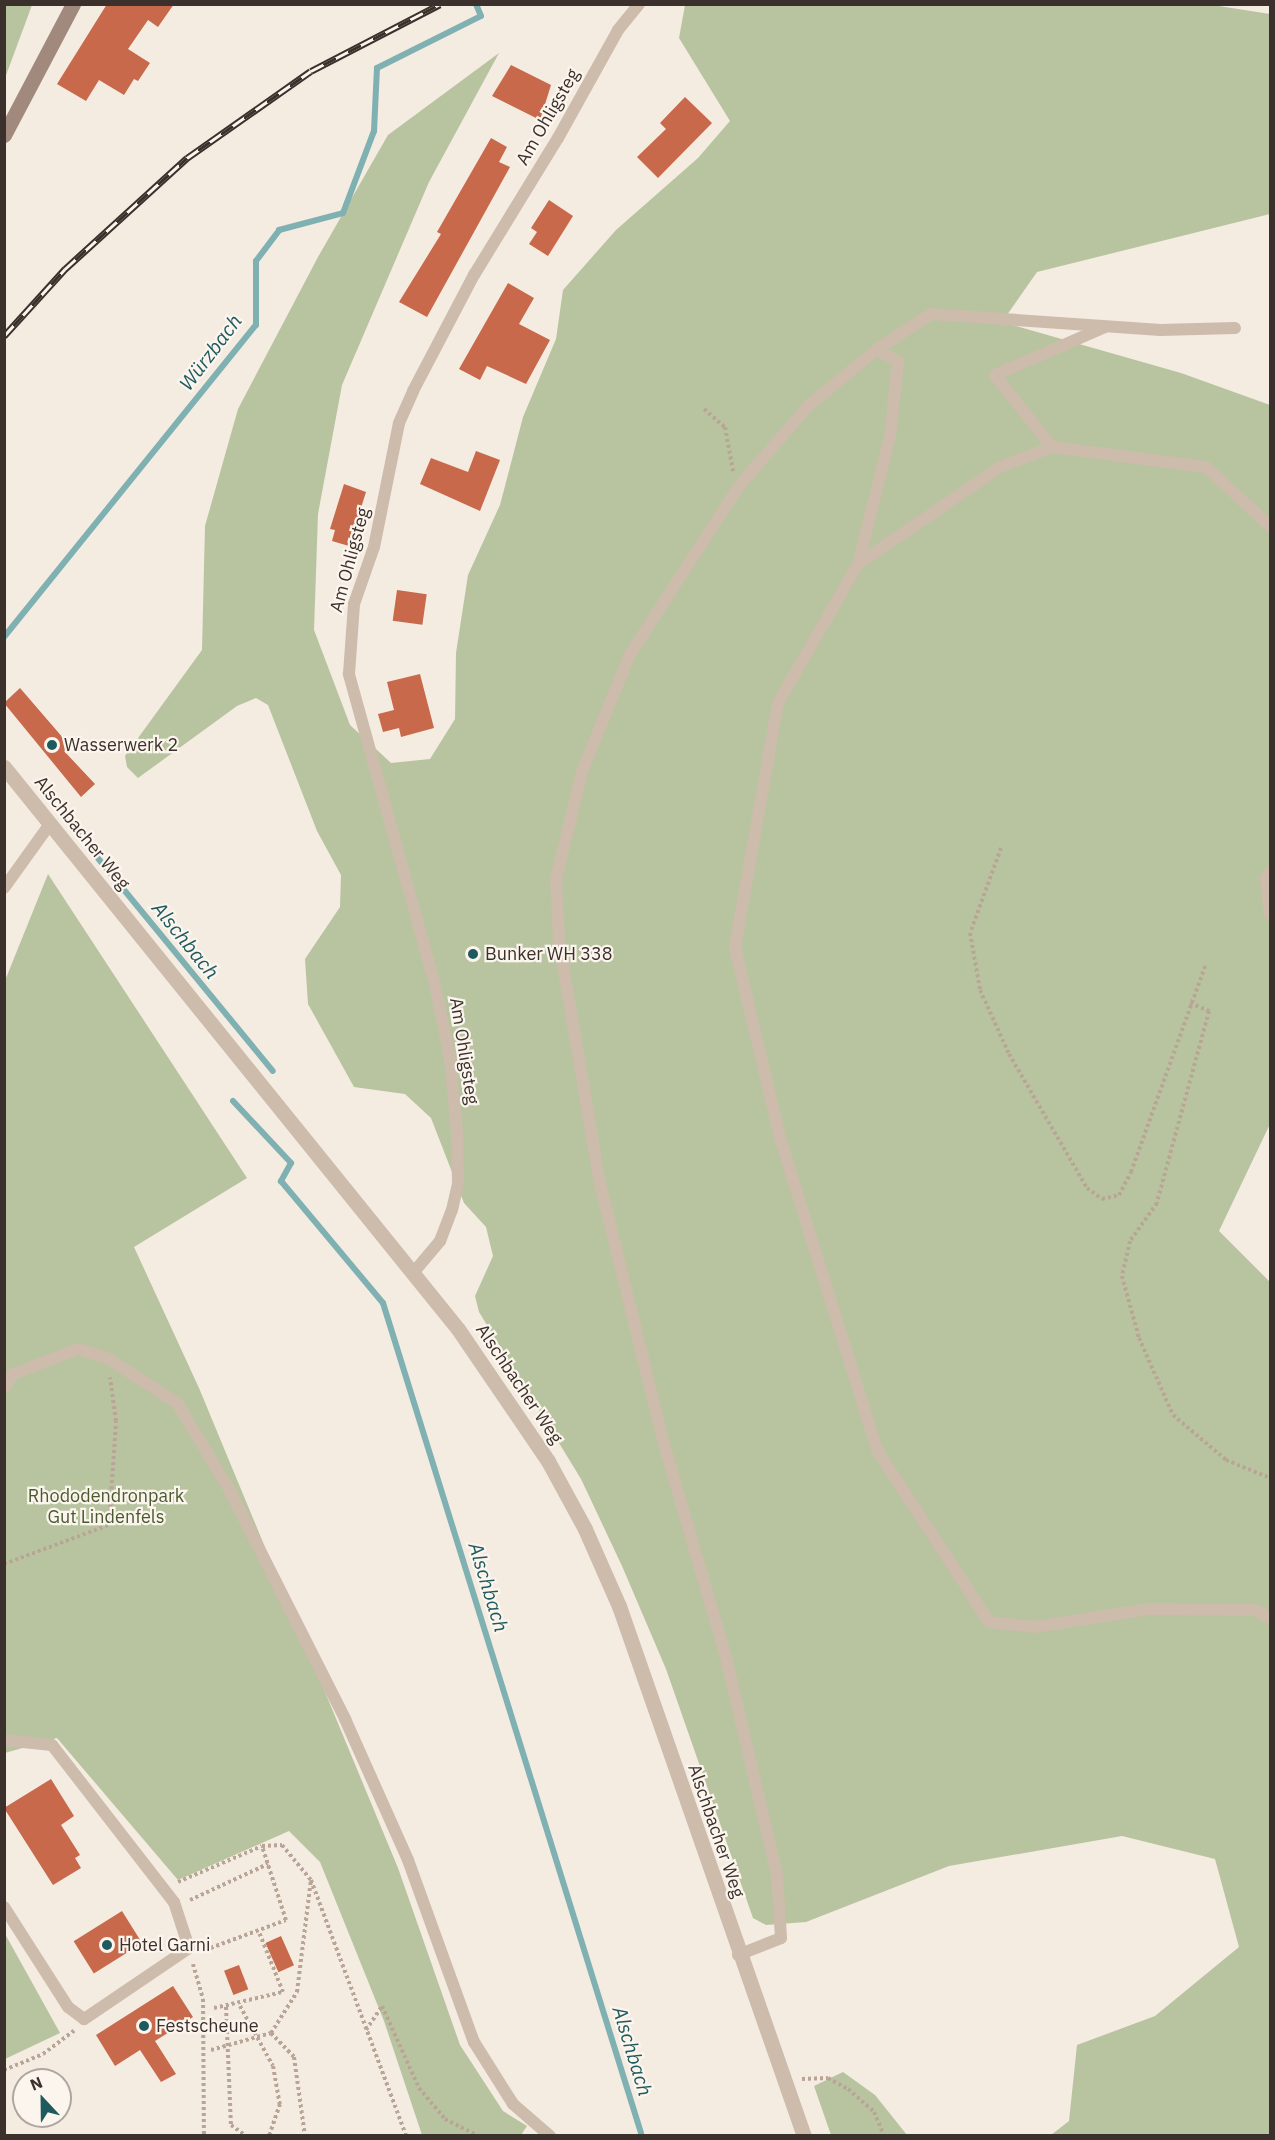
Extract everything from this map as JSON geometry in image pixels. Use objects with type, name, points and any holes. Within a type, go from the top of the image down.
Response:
[{"type":"main road","points":[[4,135],[73,4]]},
{"type":"street","name":"Alschbacher Weg","points":[[4,767],[412,1273],[505,1394],[585,1529],[619,1606],[800,2134]]},
{"type":"lane","name":"Am Ohligsteg","points":[[412,1273],[440,1241],[452,1210],[458,1183],[456,1121],[450,1058],[434,981],[349,674],[354,604],[374,547],[399,423],[413,391],[474,275],[558,138],[618,30],[639,4]]},
{"type":"lane","points":[[738,1955],[781,1938],[777,1875],[725,1654],[664,1444],[600,1184],[559,941],[556,879],[582,772],[629,656],[739,486],[808,406],[876,350],[931,314],[1107,326],[1235,328]]},
{"type":"lane","points":[[1052,447],[995,375],[1107,326]]},
{"type":"lane","points":[[876,350],[898,361],[890,436],[858,564],[778,703],[735,947],[780,1138],[877,1450],[989,1622],[1034,1627],[1149,1609],[1256,1610],[1270,1618]]},
{"type":"lane","points":[[858,564],[1000,467],[1052,447],[1206,467],[1270,526]]},
{"type":"lane","points":[[4,888],[50,824]]},
{"type":"lane","points":[[1270,872],[1266,878],[1270,914]]},
{"type":"lane","points":[[4,1388],[13,1374],[78,1349],[107,1359],[177,1403],[229,1489],[345,1719],[394,1827],[474,2042],[513,2104],[550,2136]]},
{"type":"lane","points":[[4,1740],[52,1745],[176,1907],[189,1948],[84,2019],[68,2007],[4,1907]]},
{"type":"path","points":[[704,409],[725,428],[728,459],[739,486]]},
{"type":"path","points":[[1001,848],[970,933],[980,990],[1009,1054],[1086,1188],[1102,1199],[1119,1195],[1131,1172],[1205,966]]},
{"type":"path","points":[[1190,1003],[1209,1011],[1157,1203],[1130,1241],[1122,1276],[1139,1338],[1173,1416],[1227,1460],[1270,1478]]},
{"type":"path","points":[[4,1564],[109,1525],[116,1421],[107,1359]]},
{"type":"path","points":[[163,1888],[262,1846],[282,1845],[311,1880],[349,1973],[366,2031],[406,2136]]},
{"type":"path","points":[[202,1951],[259,1932],[286,1920],[262,1846]]},
{"type":"path","points":[[176,1907],[268,1864]]},
{"type":"path","points":[[211,2050],[257,2040],[271,2033],[297,1992],[311,1880]]},
{"type":"path","points":[[214,2008],[240,2006],[283,1992],[259,1932]]},
{"type":"path","points":[[191,1955],[203,1999],[204,2136]]},
{"type":"path","points":[[240,2006],[273,2066],[280,2104],[268,2136]]},
{"type":"path","points":[[366,2031],[382,2006],[419,2088],[445,2119],[479,2136]]},
{"type":"path","points":[[226,2007],[231,2046],[231,2125],[246,2136]]},
{"type":"path","points":[[4,2070],[43,2054],[84,2019]]},
{"type":"path","points":[[271,2033],[294,2057],[305,2136]]},
{"type":"path","points":[[784,2084],[828,2078],[874,2112],[884,2136]]},
{"type":"green space","points":[[1206,4],[1270,14],[1270,214],[1037,272],[1002,322],[1181,373],[1270,405],[1270,1124],[1219,1231],[1270,1282],[1270,2135],[1051,2135],[1069,2121],[1077,2045],[1155,2016],[1239,1947],[1215,1859],[1122,1836],[949,1866],[806,1922],[766,1925],[753,1918],[666,1669],[622,1566],[581,1479],[479,1312],[475,1296],[493,1256],[486,1227],[464,1203],[431,1118],[405,1094],[354,1087],[308,1004],[305,959],[340,907],[341,875],[317,831],[268,705],[256,698],[237,706],[138,778],[127,767],[125,756],[202,650],[205,526],[238,409],[318,257],[388,135],[499,53],[429,182],[342,385],[318,514],[314,630],[350,725],[391,763],[430,759],[455,719],[456,653],[468,575],[500,505],[523,417],[556,339],[563,290],[616,230],[698,158],[730,121],[679,38],[685,5]]},
{"type":"green space","points":[[4,5],[32,5],[5,78]]},
{"type":"green space","name":"Rhododendronpark Gut Lindenfels","points":[[48,874],[247,1178],[134,1247],[199,1388],[398,1868],[460,2045],[503,2111],[527,2126],[521,2135],[422,2135],[384,2021],[320,1862],[289,1831],[178,1880],[57,1738],[5,1753],[4,983]]},
{"type":"green space","points":[[4,1932],[60,2033],[5,2059],[4,2059]]},
{"type":"green space","points":[[843,2072],[875,2095],[907,2135],[831,2135],[814,2086]]},
{"type":"building","points":[[107,4],[174,4],[158,27],[148,20],[128,49],[150,63],[138,81],[134,79],[124,95],[99,80],[86,101],[57,84]]},
{"type":"building","points":[[511,65],[551,85],[540,120],[492,96]]},
{"type":"building","points":[[685,97],[712,123],[658,178],[637,157],[666,129],[660,123]]},
{"type":"building","points":[[491,138],[507,147],[499,162],[510,167],[427,317],[399,302],[441,234],[437,232]]},
{"type":"building","points":[[549,200],[573,216],[548,256],[529,244],[537,232],[531,228]]},
{"type":"building","points":[[508,283],[534,298],[519,324],[550,340],[526,384],[487,366],[480,380],[459,369]]},
{"type":"building","points":[[476,451],[500,460],[480,511],[420,484],[431,458],[468,472]]},
{"type":"building","points":[[344,484],[366,492],[349,546],[332,541],[335,530],[330,529]]},
{"type":"building","points":[[397,590],[427,594],[422,625],[393,621]]},
{"type":"building","points":[[420,674],[434,728],[401,737],[399,728],[383,732],[378,714],[394,710],[387,682]]},
{"type":"building","points":[[20,688],[70,746],[64,751],[95,784],[81,797],[4,703]]},
{"type":"building","points":[[51,1779],[74,1816],[61,1825],[80,1855],[75,1858],[81,1868],[53,1885],[4,1808]]},
{"type":"building","points":[[122,1911],[142,1943],[94,1973],[74,1941]]},
{"type":"building","points":[[281,1936],[294,1965],[278,1972],[265,1943]]},
{"type":"building","points":[[239,1965],[248,1989],[233,1995],[224,1971]]},
{"type":"building","name":"Festscheune","points":[[173,1986],[193,2017],[155,2041],[176,2074],[161,2082],[140,2050],[115,2066],[96,2035]]},
{"type":"waterway","name":"Würzbach","points":[[4,637],[256,325],[256,261],[279,230],[343,213],[374,131],[377,68],[481,16],[476,4]]},
{"type":"waterway","name":"Alschbach","points":[[74,829],[273,1071]]},
{"type":"waterway","name":"Alschbach","points":[[233,1101],[291,1163],[281,1181],[383,1303],[641,2133]]},
{"type":"railway","points":[[4,336],[65,269],[187,158],[311,71],[440,4]]},
{"type":"place","name":"Wasserwerk 2","points":[[52,745]]},
{"type":"place","name":"Bunker WH 338","points":[[473,954]]},
{"type":"place","name":"Hotel Garni","points":[[107,1945]]},
{"type":"place","name":"Festscheune","points":[[144,2026]]}]
